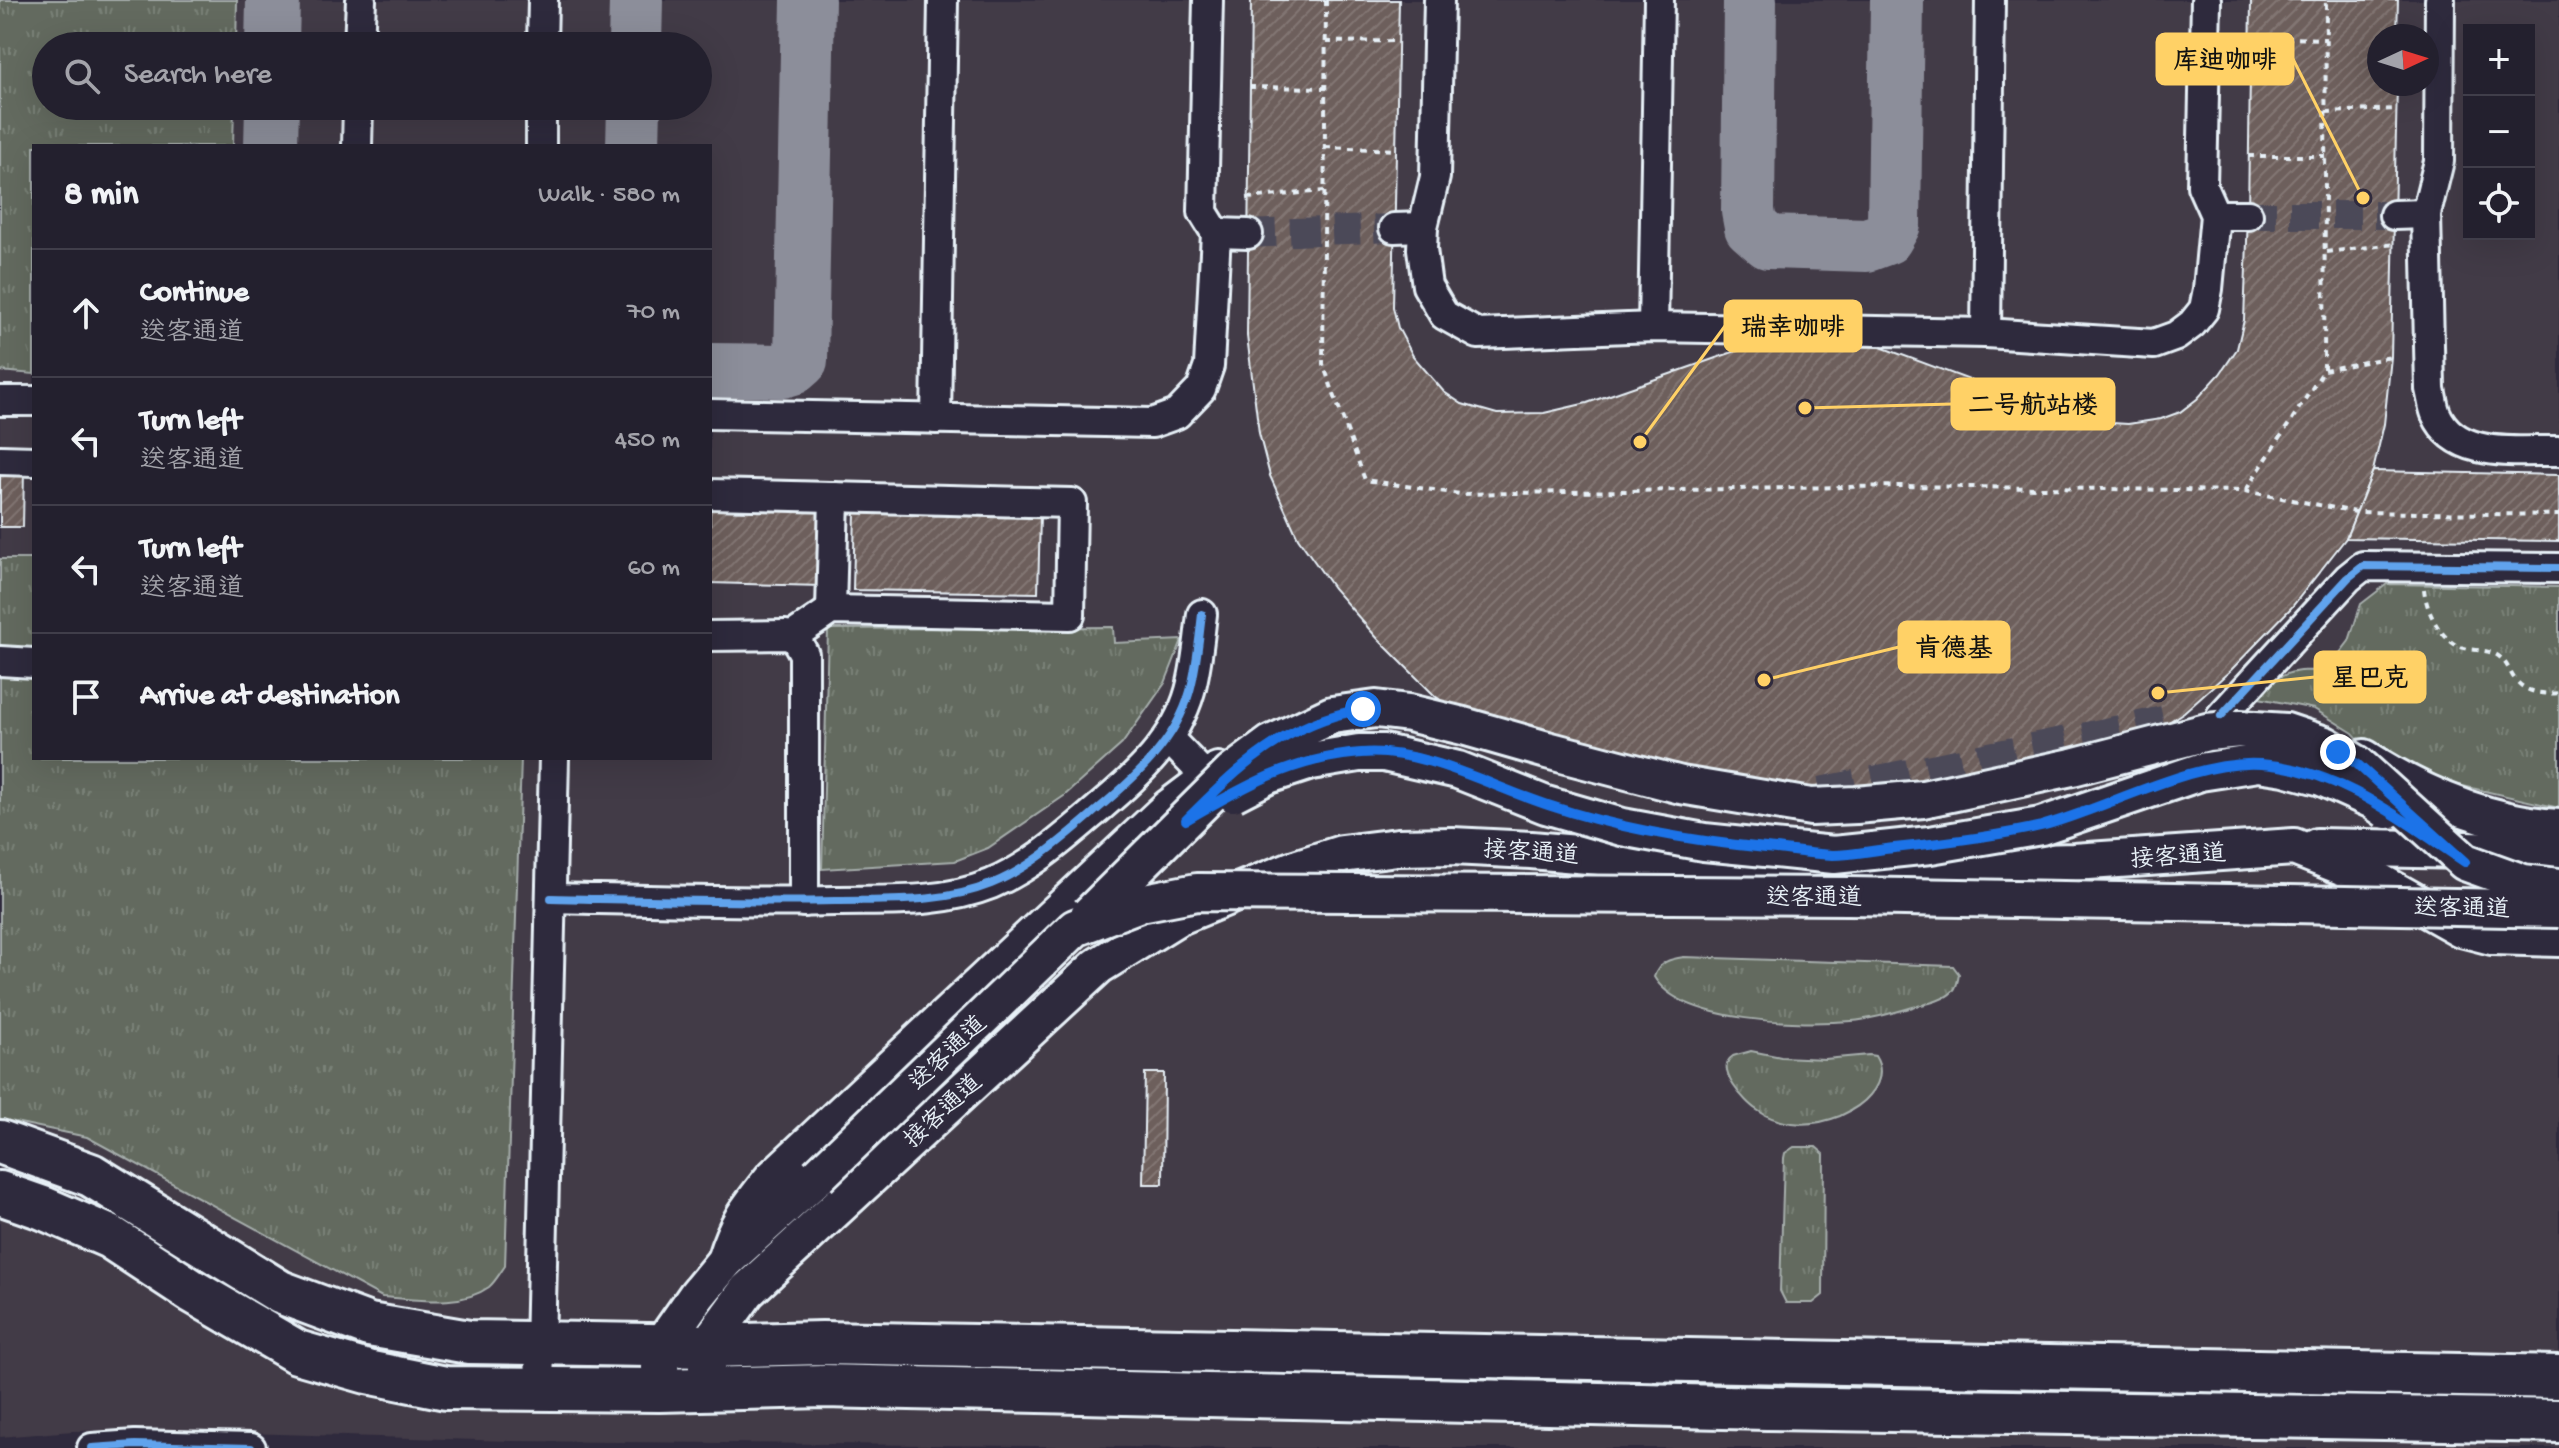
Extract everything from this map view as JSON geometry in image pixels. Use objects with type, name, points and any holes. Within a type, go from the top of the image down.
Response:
[{"type":"highway","points":[[0,1142],[91,1175],[280,1292],[369,1325],[469,1342],[707,1346],[838,1343],[2559,1377]]},
{"type":"highway","points":[[0,1193],[110,1237],[192,1291],[297,1352],[367,1372],[446,1388],[659,1390],[824,1386],[1767,1408],[2559,1421]]},
{"type":"main road","points":[[659,1390],[662,1345],[725,1261],[733,1233],[743,1215],[772,1179],[1169,808],[1207,778],[1295,721],[1327,707],[1383,700],[1460,714]]},
{"type":"main road","name":"送客通道","points":[[725,1261],[818,1176],[1232,773],[1271,744],[1332,715],[1363,709],[1409,713],[1681,785],[1811,807],[1923,799],[2072,767],[2207,732],[2240,729],[2286,732],[2302,735],[2357,764],[2465,862]]},
{"type":"main road","points":[[2164,724],[2221,716],[2261,715],[2304,725],[2325,734],[2395,778],[2456,807],[2510,822],[2559,828]]},
{"type":"main road","name":"送客通道","points":[[1186,820],[1268,775],[1311,761],[1372,752],[1458,770],[1546,805],[1622,827],[1704,842],[1834,855],[1930,845],[2041,826],[2200,772],[2258,763],[2322,777],[2373,800],[2465,862],[2523,883],[2559,887]]},
{"type":"main road","name":"接客通道","points":[[707,1346],[747,1291],[1098,966],[1177,917],[1316,861],[1342,854],[1383,848],[1452,846],[1771,871],[2074,862],[2294,847],[2372,878],[2470,931],[2507,938],[2559,938]]},
{"type":"main road","points":[[2294,847],[2559,852]]},
{"type":"main road","name":"送客通道","points":[[1075,928],[1140,903],[1197,892],[1849,896],[2559,909]]},
{"type":"main road","points":[[707,1346],[707,1389]]},
{"type":"street","points":[[360,32],[361,0]]},
{"type":"street","points":[[542,32],[543,0]]},
{"type":"street","points":[[936,419],[943,0]]},
{"type":"street","points":[[712,414],[1152,423],[1177,414],[1201,389],[1209,366],[1216,233],[1203,212],[1208,0]]},
{"type":"street","points":[[1439,0],[1435,177],[1423,227],[1422,249],[1427,286],[1444,315],[1478,334],[1653,327],[1986,333],[2154,344],[2176,336],[2192,324],[2204,309],[2215,215],[2202,186],[2206,0]]},
{"type":"street","points":[[1653,327],[1659,0]]},
{"type":"street","points":[[1986,333],[1990,0]]},
{"type":"street","points":[[2440,0],[2439,161],[2426,214],[2430,389],[2435,413],[2463,443],[2488,450],[2559,451]]},
{"type":"street","points":[[357,144],[358,120]]},
{"type":"street","points":[[541,120],[541,144]]},
{"type":"street","points":[[2394,215],[2426,214]]},
{"type":"street","points":[[2215,215],[2248,215]]},
{"type":"street","points":[[1394,228],[1423,227]]},
{"type":"street","points":[[1216,233],[1248,234]]},
{"type":"street","points":[[0,401],[32,401]]},
{"type":"street","points":[[0,460],[32,461]]},
{"type":"street","points":[[712,494],[1072,503],[1070,615],[831,610],[793,636],[712,636]]},
{"type":"street","points":[[831,610],[834,497]]},
{"type":"street","points":[[2221,716],[2358,569],[2367,565],[2559,568]]},
{"type":"street","points":[[551,898],[804,902],[929,900],[988,885],[1027,866],[1063,839],[1131,782],[1169,739],[1190,692],[1202,614]]},
{"type":"street","points":[[793,636],[801,648],[805,663],[804,902]]},
{"type":"street","points":[[0,661],[32,663]]},
{"type":"street","points":[[1169,739],[1207,778]]},
{"type":"street","points":[[539,1389],[554,760]]},
{"type":"street","points":[[92,1448],[135,1445],[251,1448]]},
{"type":"path","points":[[1326,0],[1323,364],[1365,480],[1460,494],[1902,486],[2245,491],[2356,512],[2559,515]]},
{"type":"path","points":[[2245,491],[2324,370],[2326,0]]},
{"type":"path","points":[[2250,37],[2326,39]]},
{"type":"path","points":[[1326,42],[1398,41]]},
{"type":"path","points":[[1249,87],[1326,88]]},
{"type":"path","points":[[2326,112],[2397,109]]},
{"type":"path","points":[[1325,147],[1397,150]]},
{"type":"path","points":[[2248,156],[2326,156]]},
{"type":"path","points":[[1247,198],[1324,191]]},
{"type":"path","points":[[2325,252],[2395,244]]},
{"type":"path","points":[[2324,370],[2391,357]]},
{"type":"path","points":[[2422,566],[2426,602],[2436,625],[2457,646],[2497,655],[2522,687],[2538,694],[2559,693]]},
{"type":"shaded area","points":[[0,0],[2559,0],[2559,1448],[1227,1448],[510,1441],[145,1430],[73,1431],[0,1437]]},
{"type":"green space","points":[[0,0],[237,0],[236,32],[32,32],[32,120],[234,120],[233,144],[32,144],[32,374],[0,371]]},
{"type":"green space","points":[[0,559],[32,559],[32,760],[521,760],[505,1266],[489,1287],[477,1294],[451,1300],[382,1297],[87,1137],[0,1119]]},
{"type":"green space","points":[[2387,584],[2559,587],[2559,808],[2413,772],[2370,752],[2353,733],[2314,709],[2259,698],[2280,677],[2305,671],[2326,671],[2349,641],[2361,604]]},
{"type":"green space","points":[[1113,627],[1114,643],[1182,640],[1165,683],[1122,744],[1064,796],[988,848],[955,861],[822,869],[828,629]]},
{"type":"green space","points":[[1684,957],[1953,966],[1959,974],[1955,988],[1945,997],[1883,1016],[1831,1022],[1775,1021],[1716,1013],[1669,993],[1654,977],[1656,972],[1665,962]]},
{"type":"green space","points":[[1751,1051],[1781,1057],[1825,1059],[1875,1056],[1880,1076],[1867,1099],[1844,1114],[1804,1124],[1788,1122],[1761,1113],[1733,1085],[1727,1069],[1728,1062],[1733,1056]]},
{"type":"green space","points":[[1794,1147],[1816,1147],[1824,1154],[1823,1295],[1813,1303],[1786,1303],[1780,1291],[1784,1158],[1785,1153]]},
{"type":"building","points":[[1251,0],[1399,0],[1393,307],[1398,328],[1413,356],[1444,392],[1462,404],[1497,414],[1544,413],[1587,403],[1736,351],[1791,336],[1859,339],[2064,415],[2096,422],[2128,424],[2161,419],[2180,412],[2220,374],[2237,349],[2244,320],[2251,0],[2398,0],[2397,24],[2367,24],[2367,96],[2397,96],[2391,357],[2384,424],[2373,471],[2346,538],[2291,608],[2231,670],[2184,712],[2146,737],[1872,807],[1484,731],[1435,696],[1378,639],[1333,588],[1298,538],[1270,476],[1259,433],[1247,336]]},
{"type":"building","points":[[0,470],[24,470],[23,527],[0,527]]},
{"type":"building","points":[[2373,471],[2559,475],[2559,541],[2346,538]]},
{"type":"building","points":[[712,505],[824,508],[822,586],[712,583]]},
{"type":"building","points":[[855,512],[1040,516],[1038,593],[853,590]]},
{"type":"building","points":[[1145,1073],[1164,1073],[1163,1184],[1143,1184]]},
{"type":"taxiway","points":[[272,32],[273,0]]},
{"type":"taxiway","points":[[635,32],[636,0]]},
{"type":"taxiway","points":[[712,370],[783,371],[801,361],[808,0]]},
{"type":"taxiway","points":[[1750,0],[1748,211],[1751,227],[1768,242],[1867,245],[1886,238],[1894,224],[1897,0]]},
{"type":"taxiway","points":[[271,144],[272,120]]},
{"type":"taxiway","points":[[633,144],[634,120]]},
{"type":"tunnel","points":[[2248,215],[2394,215]]},
{"type":"tunnel","points":[[1248,234],[1394,228]]},
{"type":"tunnel","points":[[1821,795],[2164,724]]},
{"type":"cycle path","points":[[2221,716],[2348,578],[2363,566],[2559,568]]},
{"type":"cycle path","points":[[551,898],[894,900],[953,895],[991,884],[1020,869],[1061,840],[1127,783],[1165,742],[1184,709],[1190,691],[1202,614]]},
{"type":"cycle path","points":[[92,1448],[135,1445],[251,1448]]},
{"type":"place","name":"库迪咖啡","points":[[2363,198]]},
{"type":"place","name":"二号航站楼","points":[[1805,408]]},
{"type":"place","name":"瑞幸咖啡","points":[[1640,442]]},
{"type":"place","name":"肯德基","points":[[1764,680]]},
{"type":"place","name":"星巴克","points":[[2158,693]]},
{"type":"route","points":[[1363,709],[1332,715],[1271,744],[1232,773],[1186,820],[1249,784],[1289,767],[1372,752],[1458,770],[1546,805],[1622,827],[1704,842],[1834,855],[1930,845],[2041,826],[2200,772],[2258,763],[2322,777],[2373,800],[2465,862],[2357,764],[2338,752]]}]
